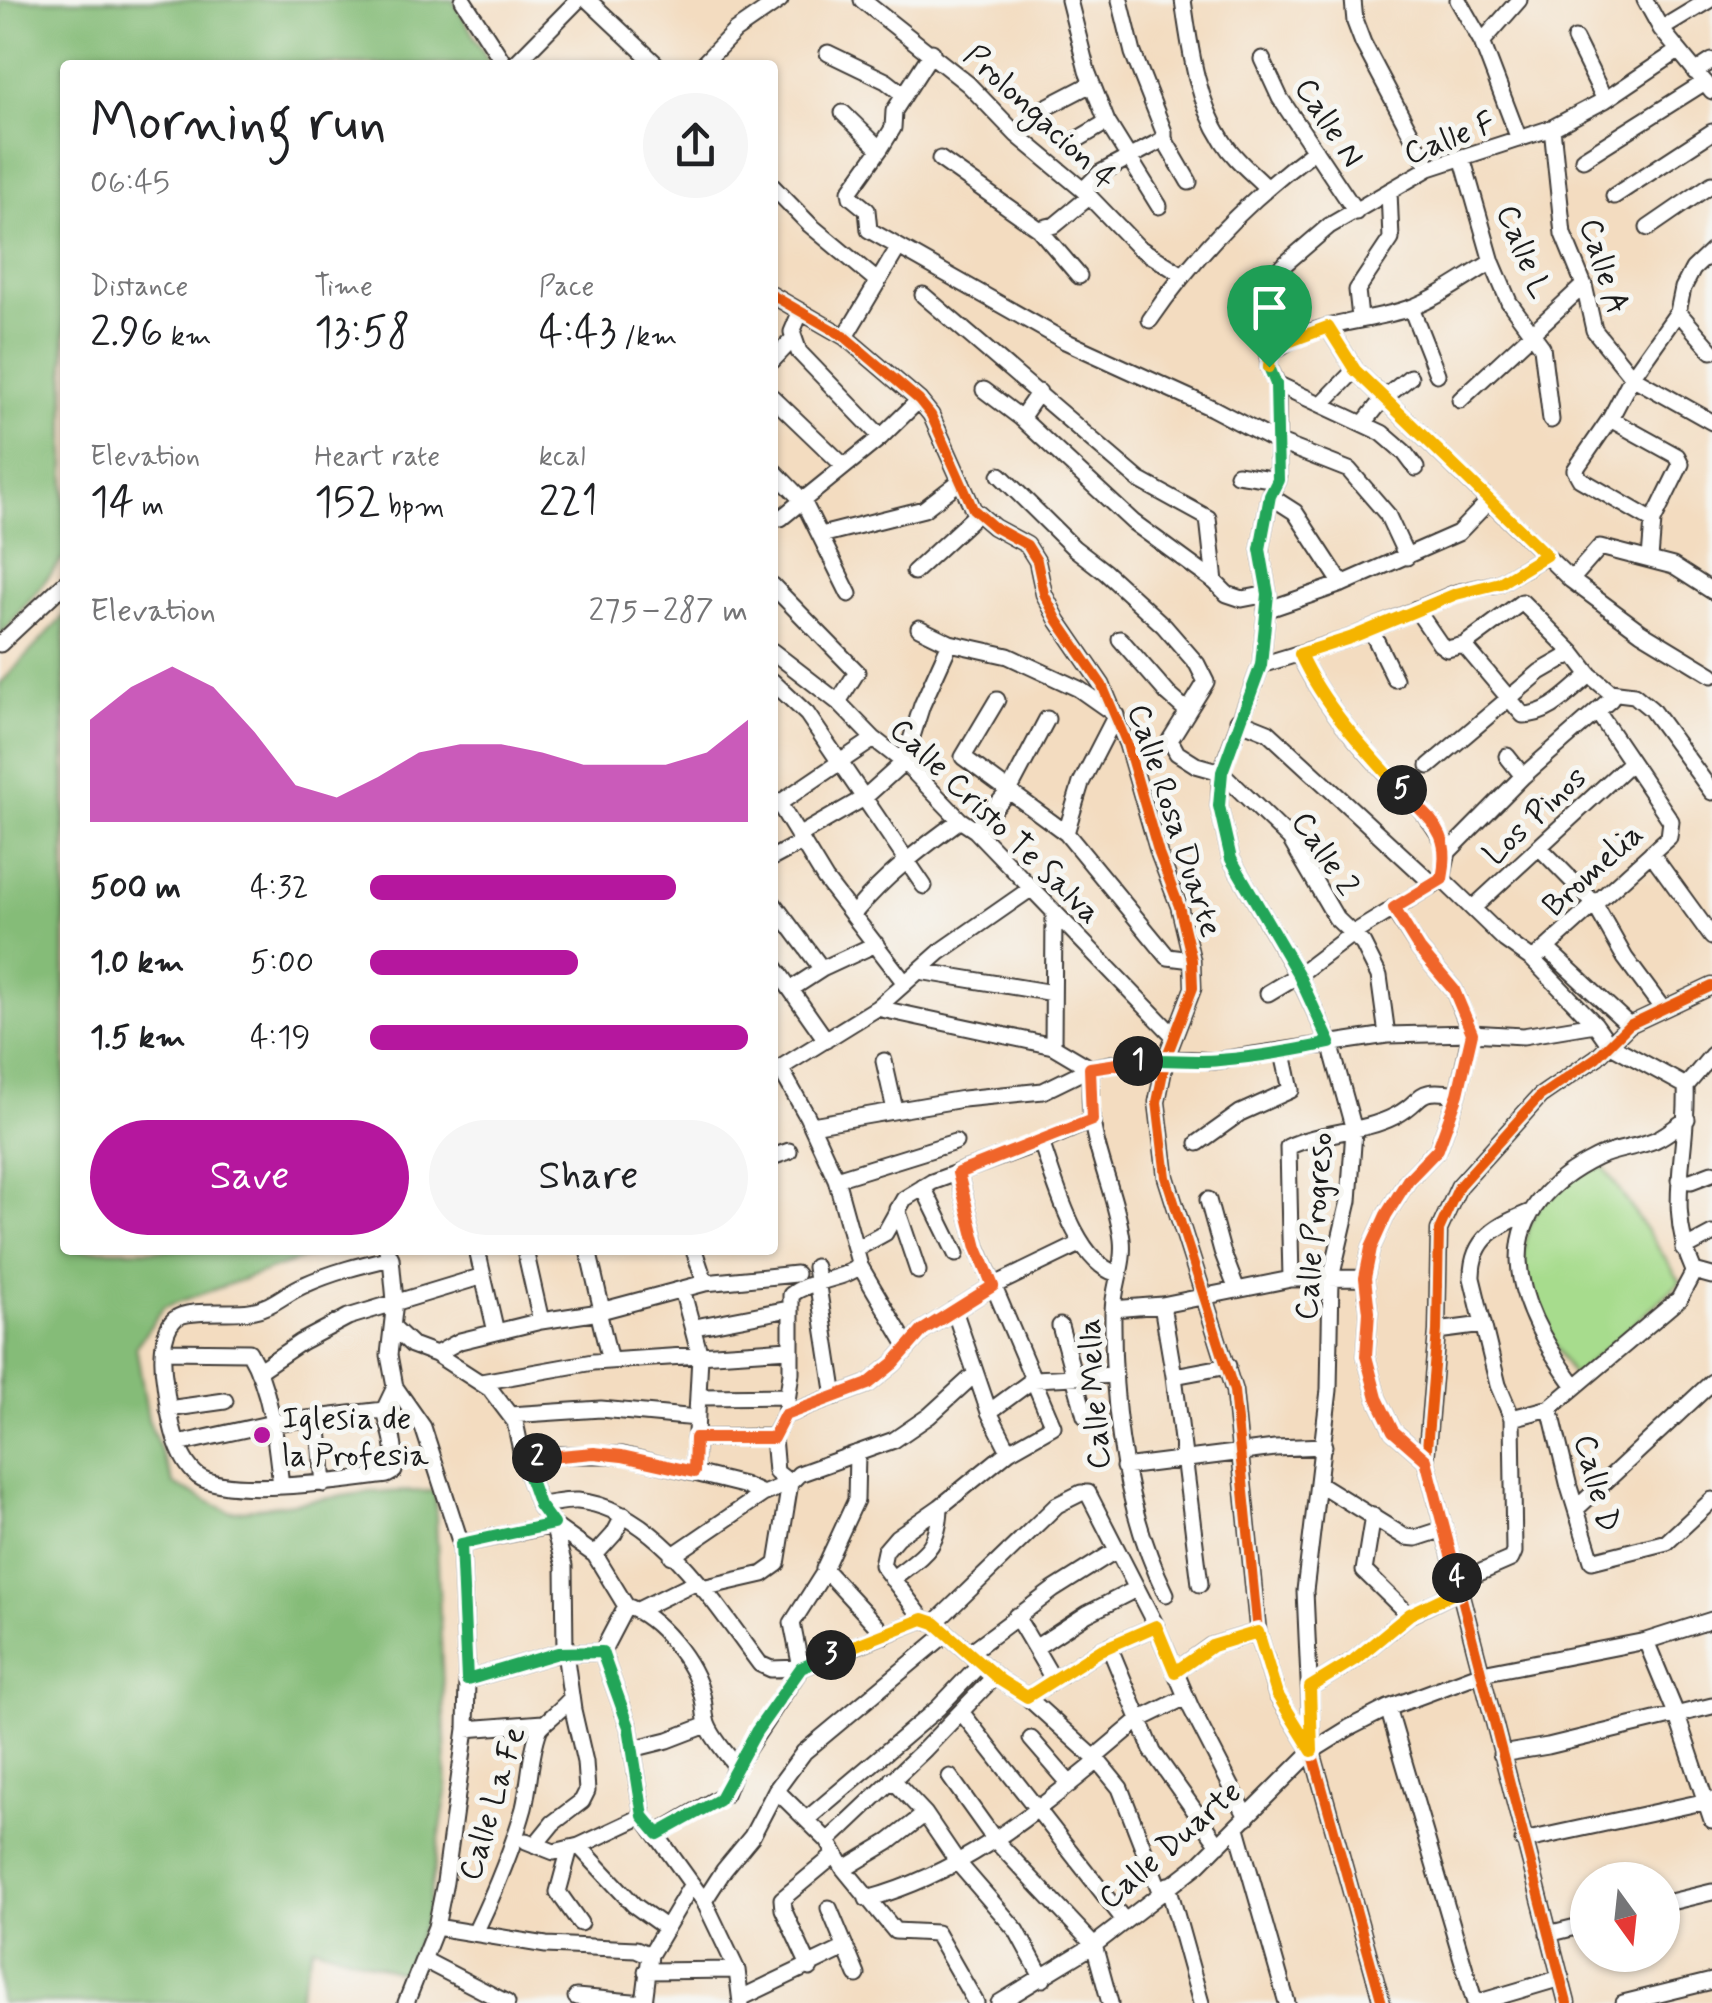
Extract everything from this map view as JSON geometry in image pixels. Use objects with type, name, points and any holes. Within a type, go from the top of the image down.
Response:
[{"type":"street","points":[[463,0],[501,60]]},
{"type":"street","points":[[519,60],[578,0]]},
{"type":"street","points":[[588,0],[652,60]]},
{"type":"street","points":[[707,60],[735,31],[780,0]]},
{"type":"street","name":"Prolongacion 4","points":[[862,0],[932,52],[1138,246],[1181,274]]},
{"type":"street","points":[[1069,0],[1091,84],[1107,122],[1159,206]]},
{"type":"street","points":[[1120,0],[1132,53],[1164,140],[1190,182]]},
{"type":"street","points":[[1183,0],[1191,60],[1214,124],[1239,162],[1266,186]]},
{"type":"street","points":[[1353,0],[1362,43],[1429,168]]},
{"type":"street","points":[[1458,0],[1482,42],[1519,140]]},
{"type":"street","points":[[1482,42],[1519,0]]},
{"type":"street","points":[[1645,0],[1661,30],[1704,82]]},
{"type":"street","points":[[1661,30],[1709,0]]},
{"type":"street","points":[[1575,38],[1605,100]]},
{"type":"street","name":"Calle F","points":[[1250,293],[1329,226],[1429,168],[1552,128],[1605,100],[1678,50]]},
{"type":"street","points":[[932,52],[894,111],[892,128],[880,149],[850,194],[867,210],[869,230],[1064,341],[1212,408],[1275,442],[1350,470],[1387,514],[1407,557]]},
{"type":"street","points":[[828,53],[886,81],[904,95]]},
{"type":"street","name":"Calle N","points":[[1262,59],[1280,98],[1356,212]]},
{"type":"street","points":[[1583,159],[1704,82],[1712,61]]},
{"type":"street","points":[[1039,110],[1091,84]]},
{"type":"street","points":[[843,113],[880,149]]},
{"type":"street","points":[[1073,142],[1107,122]]},
{"type":"street","name":"Calle A","points":[[1552,128],[1563,234],[1584,286],[1594,330],[1632,377],[1712,422]]},
{"type":"street","points":[[1614,196],[1712,132]]},
{"type":"street","points":[[1039,229],[1056,225],[1100,174],[1164,140]]},
{"type":"street","points":[[1150,320],[1181,274],[1266,186],[1315,150]]},
{"type":"street","name":"Calle L","points":[[1462,157],[1492,262],[1510,302],[1542,347],[1551,420]]},
{"type":"street","points":[[940,159],[1039,229],[1079,276]]},
{"type":"street","points":[[1648,228],[1712,184]]},
{"type":"street","points":[[1360,318],[1357,290],[1392,239],[1389,191]]},
{"type":"street","points":[[778,192],[810,225],[876,280]]},
{"type":"street","points":[[845,337],[898,248]]},
{"type":"street","points":[[1653,520],[1580,480],[1575,474],[1576,466],[1678,312],[1683,288],[1693,268],[1710,257]]},
{"type":"street","points":[[1237,474],[1278,480],[1276,384],[1269,367],[1270,355],[1282,344],[1360,318],[1411,308],[1492,262]]},
{"type":"street","points":[[1460,400],[1584,286]]},
{"type":"street","points":[[923,295],[1139,480],[1208,518],[1216,582]]},
{"type":"street","name":"Calle Rosa Duarte","points":[[778,299],[845,337],[920,400],[978,514],[1027,545],[1037,561],[1044,594],[1116,714],[1179,906],[1192,960],[1193,988],[1166,1058],[1157,1102],[1166,1178],[1228,1366],[1258,1632],[1277,1694],[1312,1751],[1382,2003]]},
{"type":"street","points":[[1411,308],[1436,374]]},
{"type":"street","name":"Calle A","points":[[1678,312],[1712,351]]},
{"type":"street","points":[[800,313],[792,332],[799,352],[881,437]]},
{"type":"street","points":[[1328,327],[1355,370],[1571,580],[1641,632],[1712,674]]},
{"type":"street","points":[[778,354],[793,339]]},
{"type":"street","points":[[1323,404],[1355,370]]},
{"type":"street","points":[[1364,423],[1383,399],[1410,377]]},
{"type":"street","points":[[1276,384],[1382,432],[1416,468]]},
{"type":"street","points":[[984,390],[1021,418],[1134,522],[1227,594],[1242,599],[1267,602],[1342,584],[1458,533],[1489,501]]},
{"type":"street","points":[[1021,418],[1039,392]]},
{"type":"street","points":[[781,518],[920,400]]},
{"type":"street","points":[[778,403],[844,466]]},
{"type":"street","points":[[1610,419],[1680,460],[1678,474],[1653,520],[1650,558]]},
{"type":"street","points":[[778,475],[802,501],[849,594]]},
{"type":"street","points":[[1000,475],[1074,548],[1164,626],[1197,664],[1206,682],[1187,711],[1120,639]]},
{"type":"street","name":"Calle Progreso","points":[[1278,480],[1270,496],[1260,549],[1267,602],[1261,665],[1222,772],[1219,806],[1231,859],[1298,974],[1330,1043],[1354,1130],[1349,1202],[1332,1278],[1330,1390],[1305,1591],[1312,1751]]},
{"type":"street","points":[[820,534],[924,509],[959,482]]},
{"type":"street","points":[[1270,496],[1294,512],[1342,584]]},
{"type":"street","points":[[914,572],[978,514]]},
{"type":"street","points":[[1571,580],[1600,546],[1673,566],[1712,591]]},
{"type":"street","points":[[1261,665],[1371,630],[1456,594],[1500,583],[1546,555]]},
{"type":"street","points":[[0,644],[60,588]]},
{"type":"street","points":[[778,591],[857,672],[838,702]]},
{"type":"street","points":[[1416,609],[1447,648],[1464,645],[1522,602],[1610,692],[1634,696],[1651,709],[1712,792]]},
{"type":"street","points":[[919,628],[950,642],[1008,656],[1080,688],[1116,714],[1082,783],[1066,834]]},
{"type":"street","points":[[1371,630],[1396,680]]},
{"type":"street","points":[[778,852],[864,798],[904,762],[922,705],[950,642]]},
{"type":"street","points":[[1464,645],[1522,715],[1547,710],[1590,675]]},
{"type":"street","points":[[1429,766],[1540,672],[1573,653]]},
{"type":"street","points":[[1300,654],[1309,675],[1362,746],[1432,821],[1448,852]]},
{"type":"street","name":"Calle Cristo Te Salva","points":[[778,656],[838,702],[874,739],[904,762],[1174,1036]]},
{"type":"street","points":[[778,687],[807,714],[924,886]]},
{"type":"street","points":[[1268,993],[1352,934],[1438,882],[1448,852],[1523,776],[1598,713],[1611,699],[1610,692]]},
{"type":"street","points":[[997,700],[963,757],[1066,834],[1168,958],[1192,960]]},
{"type":"street","name":"Calle 2","points":[[1187,711],[1170,740],[1178,753],[1196,766],[1222,772],[1290,840],[1336,918],[1363,944],[1378,976],[1386,1034]]},
{"type":"street","name":"Bromelia","points":[[1533,960],[1668,838],[1671,822],[1598,713]]},
{"type":"street","points":[[974,830],[1009,790],[1048,719]]},
{"type":"street","points":[[1238,720],[1268,732],[1318,781],[1438,882],[1474,907],[1506,940],[1533,960],[1595,1024],[1608,1044],[1686,1086]]},
{"type":"street","points":[[874,739],[781,802],[826,879],[905,984]]},
{"type":"street","points":[[1507,756],[1523,776]]},
{"type":"street","name":"Los Pinos","points":[[1474,907],[1631,762]]},
{"type":"street","points":[[854,913],[880,882],[960,820]]},
{"type":"street","points":[[1540,848],[1594,903],[1625,958],[1662,1008]]},
{"type":"street","points":[[1650,853],[1712,937]]},
{"type":"street","points":[[778,1070],[877,1008],[940,952],[1029,890]]},
{"type":"street","points":[[1394,908],[1420,950],[1454,990],[1472,1033],[1458,1094],[1438,1149],[1408,1180],[1386,1215],[1371,1248],[1365,1278],[1369,1312],[1366,1356],[1377,1398],[1393,1431],[1426,1460]]},
{"type":"street","points":[[778,910],[822,969]]},
{"type":"street","points":[[1053,1046],[1054,912]]},
{"type":"street","points":[[792,989],[822,969],[876,944]]},
{"type":"street","points":[[1546,948],[1629,1025]]},
{"type":"street","points":[[919,971],[1053,994]]},
{"type":"street","points":[[778,975],[826,1040]]},
{"type":"street","points":[[1567,2003],[1426,1460],[1437,1331],[1439,1230],[1459,1186],[1540,1096],[1597,1057],[1629,1025],[1712,986]]},
{"type":"street","points":[[877,1008],[1053,1046],[1090,1068]]},
{"type":"street","points":[[812,1125],[1043,1090],[1090,1068],[1166,1058],[1214,1061],[1386,1034],[1523,1036],[1595,1024]]},
{"type":"street","points":[[1198,1143],[1240,1113],[1291,1090],[1283,1053]]},
{"type":"street","points":[[1694,1271],[1684,1249],[1677,1210],[1687,1120],[1686,1086],[1712,1055]]},
{"type":"street","points":[[884,1061],[895,1110]]},
{"type":"street","name":"Calle Mella","points":[[1090,1068],[1092,1120],[1121,1234],[1124,1262],[1112,1309],[1124,1468],[1150,1562],[1166,1594]]},
{"type":"street","points":[[778,1074],[812,1125],[836,1179],[860,1266],[908,1347]]},
{"type":"street","points":[[1292,1279],[1288,1147],[1398,1115],[1420,1094],[1458,1094]]},
{"type":"street","points":[[856,1249],[889,1229],[904,1199],[923,1188],[1092,1120]]},
{"type":"street","points":[[1575,1386],[1546,1346],[1520,1286],[1518,1240],[1552,1186],[1598,1157],[1654,1140],[1687,1120]]},
{"type":"street","points":[[836,1179],[955,1142]]},
{"type":"street","points":[[1041,1142],[1082,1244],[1096,1264],[1118,1274]]},
{"type":"street","points":[[958,1173],[977,1248],[1053,1426],[1009,1451],[897,1537],[882,1564],[935,1625],[995,1676],[1027,1697],[1096,1760],[1120,1788],[1164,1888],[1201,2003]]},
{"type":"street","points":[[1679,1180],[1692,1182],[1712,1173]]},
{"type":"street","points":[[923,1188],[956,1254]]},
{"type":"street","points":[[1208,1200],[1238,1290]]},
{"type":"street","points":[[897,1208],[918,1272]]},
{"type":"street","points":[[1310,1687],[1354,1660],[1410,1614],[1511,1559],[1512,1418],[1498,1385],[1483,1326],[1472,1260],[1476,1246],[1510,1220],[1533,1211]]},
{"type":"street","points":[[1684,1249],[1712,1234]]},
{"type":"street","points":[[785,1415],[880,1375],[923,1330],[993,1286],[1082,1244]]},
{"type":"street","points":[[386,1255],[298,1287],[282,1300],[254,1311],[183,1314],[172,1320],[164,1351],[168,1409],[178,1444],[195,1474],[209,1482],[324,1484],[387,1475],[394,1470],[392,1432],[384,1410],[396,1386]]},
{"type":"street","points":[[389,1255],[395,1300],[389,1355],[396,1386],[423,1428],[461,1544],[467,1680],[466,1729],[446,1882],[436,1927],[406,2003]]},
{"type":"street","points":[[477,1255],[496,1332]]},
{"type":"street","points":[[526,1255],[541,1321]]},
{"type":"street","points":[[589,1255],[610,1361]]},
{"type":"street","points":[[696,1255],[705,1283]]},
{"type":"street","points":[[436,1354],[460,1341],[600,1311],[705,1283],[796,1274],[846,1276],[860,1266]]},
{"type":"street","points":[[1512,1418],[1550,1408],[1679,1299],[1694,1271]]},
{"type":"street","points":[[1694,1271],[1712,1276]]},
{"type":"street","points":[[790,1483],[776,1472],[773,1438],[785,1415],[788,1396],[789,1309],[796,1274]]},
{"type":"street","points":[[258,1371],[348,1317],[482,1276]]},
{"type":"street","points":[[816,1276],[835,1397]]},
{"type":"street","points":[[1112,1309],[1162,1305],[1292,1279],[1365,1278]]},
{"type":"street","points":[[682,1288],[700,1356],[694,1472]]},
{"type":"street","points":[[1162,1305],[1200,1584]]},
{"type":"street","points":[[695,1327],[789,1309]]},
{"type":"street","points":[[954,1310],[975,1374],[1009,1451]]},
{"type":"street","points":[[1060,1326],[1071,1377],[1085,1416]]},
{"type":"street","points":[[1437,1331],[1483,1326]]},
{"type":"street","points":[[394,1328],[412,1345],[436,1354],[482,1382],[516,1422],[523,1460],[539,1505],[553,1524],[595,1555],[632,1608],[662,1631],[693,1672],[702,1693],[707,1725],[736,1766]]},
{"type":"street","points":[[482,1382],[610,1361],[789,1349]]},
{"type":"street","points":[[164,1351],[245,1350],[251,1354],[274,1423],[281,1486]]},
{"type":"street","points":[[1174,1376],[1228,1366]]},
{"type":"street","points":[[672,1556],[763,1494],[790,1483],[800,1474],[894,1440],[975,1374]]},
{"type":"street","points":[[990,1412],[1034,1378],[1115,1375]]},
{"type":"street","points":[[1576,1509],[1712,1382]]},
{"type":"street","points":[[700,1397],[788,1396]]},
{"type":"street","points":[[168,1409],[226,1401]]},
{"type":"street","points":[[510,1415],[601,1408],[697,1418]]},
{"type":"street","name":"Calle D","points":[[1550,1408],[1594,1562],[1660,1545],[1712,1500]]},
{"type":"street","points":[[178,1444],[274,1423],[384,1410]]},
{"type":"street","points":[[318,1418],[324,1484]]},
{"type":"street","points":[[695,1438],[773,1438]]},
{"type":"street","points":[[1124,1468],[1240,1452],[1324,1446]]},
{"type":"street","points":[[523,1460],[594,1453],[622,1456],[694,1472],[763,1494]]},
{"type":"street","points":[[857,1453],[856,1500],[824,1566],[886,1635]]},
{"type":"street","points":[[602,1652],[632,1608],[700,1584],[770,1571],[776,1564],[790,1483]]},
{"type":"street","points":[[1318,1484],[1405,1537],[1416,1538],[1444,1529]]},
{"type":"street","points":[[704,1901],[752,1836],[776,1790],[804,1752],[1057,1505],[1088,1493],[1156,1626],[1242,1822],[1287,2003]]},
{"type":"street","points":[[539,1505],[577,1501],[624,1515],[700,1584],[760,1664],[771,1669],[801,1668],[886,1635],[935,1625]]},
{"type":"street","points":[[892,1579],[934,1545],[939,1534],[940,1507]]},
{"type":"street","points":[[595,1555],[614,1534],[624,1515]]},
{"type":"street","points":[[1373,1516],[1364,1571],[1410,1614]]},
{"type":"street","points":[[461,1544],[553,1524]]},
{"type":"street","points":[[535,1845],[588,1791],[565,1652],[564,1566],[553,1524]]},
{"type":"street","points":[[807,1819],[938,1708],[975,1658],[1016,1616],[1115,1551]]},
{"type":"street","points":[[658,1834],[725,1794],[736,1766],[801,1668],[792,1623],[826,1571]]},
{"type":"street","points":[[1035,1648],[1136,1588]]},
{"type":"street","points":[[1016,1616],[1054,1678]]},
{"type":"street","name":"Calle Duarte","points":[[998,2003],[1027,1996],[1043,1979],[1094,1945],[1219,1845],[1312,1751],[1388,1708],[1482,1674],[1646,1641],[1712,1620]]},
{"type":"street","points":[[1027,1697],[1108,1646],[1156,1626]]},
{"type":"street","points":[[1175,1672],[1212,1646],[1258,1632]]},
{"type":"street","points":[[1646,1641],[1709,1800],[1712,1820]]},
{"type":"street","points":[[1108,1646],[1139,1720],[1174,1784],[1219,1845]]},
{"type":"street","points":[[467,1680],[565,1652],[602,1652]]},
{"type":"street","points":[[602,1652],[629,1727],[643,1816],[704,1901],[737,1970],[742,2000],[845,1948]]},
{"type":"street","points":[[810,1968],[782,1899],[836,1854],[892,1779],[995,1676]]},
{"type":"street","points":[[867,1899],[959,1864],[1039,1809],[1139,1720],[1186,1697]]},
{"type":"street","name":"Calle La Fe","points":[[476,1934],[515,1837],[538,1732],[543,1723],[560,1714],[571,1698]]},
{"type":"street","points":[[1501,1754],[1712,1706]]},
{"type":"street","points":[[1388,1708],[1475,2003],[1560,1978]]},
{"type":"street","points":[[962,1713],[1124,1920]]},
{"type":"street","points":[[466,1729],[543,1723]]},
{"type":"street","points":[[632,1749],[707,1725]]},
{"type":"street","points":[[1031,1739],[1070,1784]]},
{"type":"street","points":[[950,1777],[996,1840],[1094,1945],[1110,2003]]},
{"type":"street","points":[[892,1779],[925,1814],[959,1864],[1018,1931],[1043,1979]]},
{"type":"street","points":[[776,1790],[807,1819],[895,1931],[936,1933],[976,2003]]},
{"type":"street","points":[[1523,1841],[1709,1800]]},
{"type":"street","points":[[836,1854],[888,1842],[925,1814]]},
{"type":"street","points":[[515,1837],[554,1852],[643,1816]]},
{"type":"street","points":[[574,1847],[558,1892],[580,1923]]},
{"type":"street","points":[[574,1847],[634,1905],[666,1928]]},
{"type":"street","points":[[576,1997],[644,2003],[648,1963],[692,1884]]},
{"type":"street","points":[[1680,1900],[1712,1892]]},
{"type":"street","points":[[829,1908],[857,1974]]},
{"type":"street","points":[[436,1927],[546,1946],[636,1948],[648,1963],[737,1970]]},
{"type":"street","points":[[1548,1934],[1570,1928]]},
{"type":"street","points":[[424,1960],[507,2003]]},
{"type":"street","points":[[1623,2003],[1712,1981]]},
{"type":"green space","points":[[0,0],[453,0],[488,60],[60,60],[60,562],[0,637]]},
{"type":"green space","points":[[60,620],[60,1255],[313,1255],[164,1307],[136,1346],[148,1419],[174,1484],[230,1512],[370,1492],[435,1491],[447,1792],[426,1918],[404,1974],[313,1945],[297,2003],[0,2003],[0,684]]},
{"type":"green space","points":[[1600,1161],[1681,1282],[1573,1377],[1528,1288],[1525,1243],[1532,1220],[1547,1195]]},
{"type":"cycle path","points":[[778,298],[845,337],[919,400],[931,415],[973,509],[994,527],[1027,545],[1037,561],[1044,594],[1102,685],[1127,744],[1159,854],[1179,906],[1192,960],[1193,988],[1166,1058],[1157,1102],[1166,1177],[1234,1391],[1258,1632],[1277,1695],[1312,1751],[1382,2003]]},
{"type":"cycle path","points":[[1567,2003],[1426,1460],[1437,1331],[1439,1230],[1459,1186],[1540,1096],[1597,1057],[1629,1025],[1712,986]]},
{"type":"place","name":"Iglesia de la Profesia","points":[[262,1435]]},
{"type":"route","points":[[1328,327],[1355,370],[1546,555],[1500,583],[1456,594],[1371,630],[1300,654],[1309,675],[1362,746],[1432,821],[1448,852],[1442,879],[1394,908],[1420,950],[1454,990],[1472,1033],[1458,1094],[1438,1149],[1408,1180],[1371,1248],[1365,1278],[1369,1312],[1366,1356],[1377,1398],[1393,1431],[1426,1460],[1460,1590],[1410,1614],[1354,1660],[1310,1687],[1312,1751],[1277,1694],[1258,1632],[1212,1646],[1175,1672],[1156,1626],[1101,1650],[1027,1697],[1000,1680],[935,1623],[923,1619],[801,1668],[756,1732],[725,1794],[658,1834],[643,1816],[629,1727],[602,1652],[558,1653],[467,1680],[461,1544],[553,1524],[539,1505],[523,1460],[594,1453],[694,1472],[695,1438],[773,1438],[785,1415],[868,1384],[894,1363],[923,1330],[993,1286],[977,1248],[958,1173],[1092,1120],[1090,1068],[1166,1058],[1214,1061],[1330,1043],[1298,974],[1231,859],[1219,806],[1222,772],[1261,665],[1268,594],[1260,549],[1270,496],[1278,480],[1276,384],[1269,367],[1270,355],[1282,344],[1328,327]]}]
